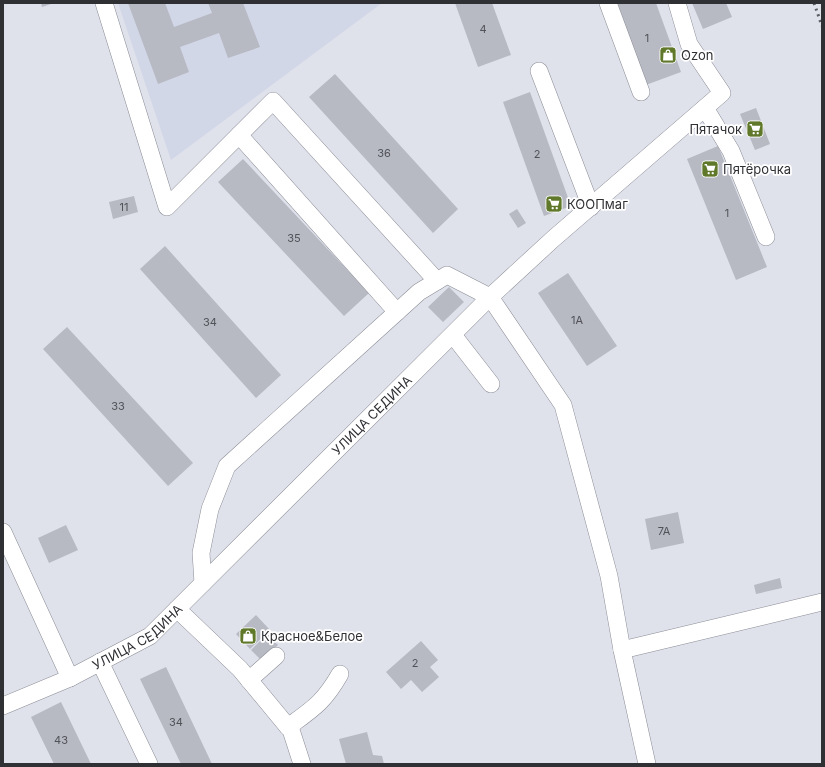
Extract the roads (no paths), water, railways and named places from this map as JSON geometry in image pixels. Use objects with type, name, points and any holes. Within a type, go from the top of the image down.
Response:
[{"type":"street","points":[[104,3],[167,207],[273,101],[437,281]]},
{"type":"street","points":[[608,3],[640,92]]},
{"type":"street","name":"УЛИЦА СЕДИНА","points":[[3,706],[70,678],[150,636],[490,297],[590,207],[722,93],[689,44],[677,3]]},
{"type":"street","points":[[539,71],[590,207]]},
{"type":"street","points":[[705,108],[731,151],[766,237]]},
{"type":"street","points":[[239,135],[397,312]]},
{"type":"street","points":[[204,583],[202,553],[210,509],[227,466],[419,292],[447,275],[490,297],[563,405],[609,576],[622,650],[647,764]]},
{"type":"street","points":[[453,335],[492,384]]},
{"type":"street","points":[[3,532],[70,678]]},
{"type":"street","points":[[622,650],[822,602]]},
{"type":"street","points":[[177,609],[240,669],[291,730],[302,764]]},
{"type":"street","points":[[249,680],[276,656]]},
{"type":"street","points":[[100,662],[149,764]]},
{"type":"street","points":[[288,727],[317,706],[325,698],[340,674]]},
{"type":"railway","points":[[814,3],[822,26]]},
{"type":"place","name":"Ozon","points":[[668,55]]},
{"type":"place","name":"Пятачок","points":[[755,129]]},
{"type":"place","name":"Пятёрочка","points":[[710,169]]},
{"type":"place","name":"КООПмаг","points":[[554,204]]},
{"type":"place","name":"Красное&Белое","points":[[248,636]]}]
